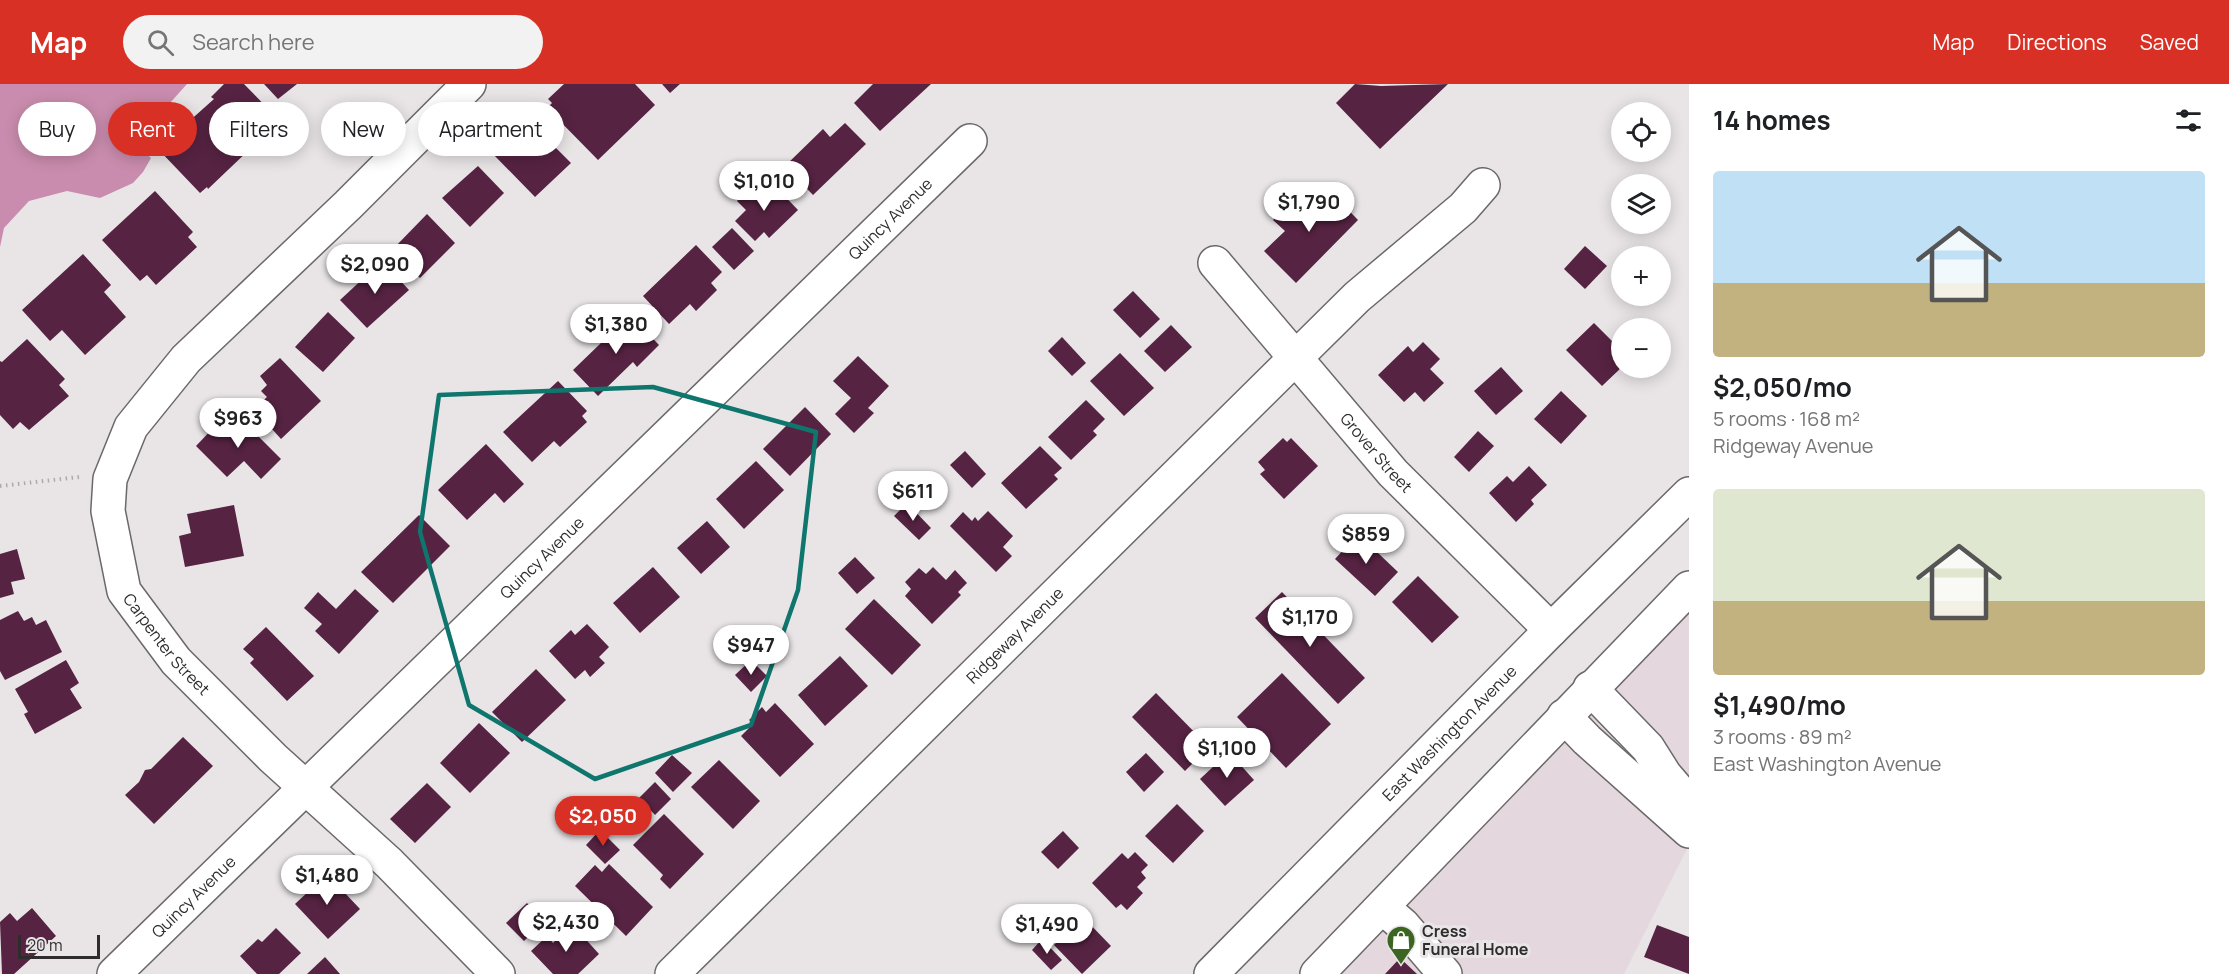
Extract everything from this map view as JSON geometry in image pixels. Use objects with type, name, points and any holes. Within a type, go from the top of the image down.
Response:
[{"type":"street","name":"Carpenter Street","points":[[470,84],[348,205],[186,359],[131,427],[110,479],[108,510],[124,591],[176,661],[397,871],[498,974]]},
{"type":"street","name":"Quincy Avenue","points":[[114,974],[970,141]]},
{"type":"street","name":"Ridgeway Avenue","points":[[672,974],[1357,297],[1463,208],[1484,184]]},
{"type":"street","name":"Grover Street","points":[[1215,263],[1294,359],[1393,473],[1551,630]]},
{"type":"street","name":"East Washington Avenue","points":[[1211,974],[1551,630],[1689,494]]},
{"type":"street","points":[[1317,974],[1590,688],[1689,588]]},
{"type":"street","points":[[1590,688],[1648,748],[1665,775],[1689,803]]},
{"type":"street","points":[[1564,716],[1587,740],[1689,831]]},
{"type":"street","points":[[1382,906],[1403,925],[1445,974]]},
{"type":"path","points":[[0,486],[79,477],[110,479]]},
{"type":"highlighted area","points":[[653,387],[816,432],[798,590],[751,725],[595,779],[469,705],[420,532],[439,395]]},
{"type":"shaded area","points":[[0,84],[187,84],[171,102],[108,102],[108,156],[149,156],[151,158],[133,183],[100,198],[67,191],[29,201],[4,228],[0,247]]},
{"type":"shaded area","points":[[1689,588],[1689,845],[1624,974],[1317,974]]},
{"type":"building","points":[[224,84],[244,84],[261,102],[211,102],[214,99],[211,97]]},
{"type":"building","points":[[264,84],[297,84],[278,99]]},
{"type":"building","points":[[564,84],[635,84],[655,105],[598,160],[564,125],[564,102],[551,102],[548,99]]},
{"type":"building","points":[[662,84],[680,84],[670,93]]},
{"type":"building","points":[[873,84],[931,84],[880,131],[854,103]]},
{"type":"building","points":[[1355,84],[1381,86],[1448,84],[1380,149],[1336,103]]},
{"type":"building","points":[[209,103],[209,156],[243,156],[208,189],[207,187],[200,193],[165,156],[197,156],[197,114]]},
{"type":"building","points":[[845,123],[866,144],[813,195],[785,166],[823,129],[830,137]]},
{"type":"building","points":[[495,156],[564,156],[571,163],[535,197]]},
{"type":"building","points":[[478,166],[504,193],[470,227],[442,198]]},
{"type":"building","points":[[773,184],[798,210],[769,238],[764,232],[755,241],[735,221],[746,210],[737,201],[750,187],[760,197]]},
{"type":"building","points":[[1328,189],[1358,220],[1296,283],[1264,251],[1285,231],[1273,220],[1299,193],[1311,205]]},
{"type":"building","points":[[155,191],[193,232],[188,237],[197,247],[156,285],[147,275],[140,281],[102,240]]},
{"type":"building","points":[[427,214],[455,243],[420,278],[392,250]]},
{"type":"building","points":[[732,228],[754,251],[734,270],[712,247]]},
{"type":"building","points":[[696,245],[722,272],[711,283],[717,290],[696,311],[690,304],[669,324],[643,296]]},
{"type":"building","points":[[1585,246],[1607,266],[1585,289],[1564,269]]},
{"type":"building","points":[[83,254],[111,285],[104,292],[126,317],[85,355],[62,330],[50,341],[22,310]]},
{"type":"building","points":[[382,261],[409,290],[367,328],[340,300]]},
{"type":"building","points":[[1133,291],[1160,319],[1140,338],[1113,310]]},
{"type":"building","points":[[328,312],[355,338],[323,372],[295,347]]},
{"type":"building","points":[[630,315],[659,345],[637,367],[633,362],[598,396],[573,370]]},
{"type":"building","points":[[1594,323],[1611,340],[1611,377],[1602,386],[1566,350]]},
{"type":"building","points":[[1171,325],[1192,347],[1165,372],[1144,351]]},
{"type":"building","points":[[1062,337],[1086,363],[1072,376],[1048,351]]},
{"type":"building","points":[[27,339],[65,379],[59,385],[69,396],[29,430],[20,422],[13,429],[0,415],[0,361],[2,362]]},
{"type":"building","points":[[1423,342],[1440,359],[1430,369],[1444,383],[1424,402],[1415,392],[1404,402],[1378,375],[1408,346],[1413,352]]},
{"type":"building","points":[[1120,353],[1154,388],[1124,416],[1090,381]]},
{"type":"building","points":[[858,356],[889,386],[868,408],[874,413],[854,433],[835,414],[851,398],[833,381]]},
{"type":"building","points":[[280,358],[321,401],[281,439],[254,409],[267,397],[261,391],[267,385],[260,376]]},
{"type":"building","points":[[1501,367],[1523,391],[1496,415],[1474,391]]},
{"type":"building","points":[[558,381],[587,411],[582,416],[587,422],[560,447],[554,441],[532,462],[503,432]]},
{"type":"building","points":[[1561,391],[1587,416],[1561,444],[1534,419]]},
{"type":"building","points":[[1086,400],[1105,419],[1093,431],[1097,435],[1071,460],[1048,437]]},
{"type":"building","points":[[805,407],[831,434],[790,476],[763,449]]},
{"type":"building","points":[[238,416],[281,459],[261,479],[244,461],[227,477],[196,446],[215,426],[221,432]]},
{"type":"building","points":[[1478,431],[1494,446],[1469,472],[1454,457]]},
{"type":"building","points":[[1283,438],[1287,442],[1291,438],[1318,466],[1284,499],[1260,474],[1265,470],[1258,462]]},
{"type":"building","points":[[486,444],[524,484],[504,503],[495,493],[467,520],[438,490]]},
{"type":"building","points":[[1040,446],[1062,468],[1054,475],[1058,479],[1026,509],[1001,483]]},
{"type":"building","points":[[965,451],[986,474],[972,488],[950,465]]},
{"type":"building","points":[[756,461],[784,490],[744,529],[716,499]]},
{"type":"building","points":[[1529,466],[1547,485],[1531,500],[1534,504],[1516,522],[1489,493],[1507,476],[1513,482]]},
{"type":"building","points":[[907,503],[931,528],[919,540],[894,516]]},
{"type":"building","points":[[234,505],[244,556],[185,567],[179,536],[191,533],[187,514]]},
{"type":"building","points":[[988,511],[1013,536],[1003,547],[1012,556],[996,572],[950,526],[963,512],[972,521],[975,517],[978,521]]},
{"type":"building","points":[[419,515],[450,546],[393,603],[361,572]]},
{"type":"building","points":[[707,521],[730,547],[701,574],[677,548]]},
{"type":"building","points":[[1358,534],[1398,572],[1375,596],[1335,559]]},
{"type":"building","points":[[17,549],[25,579],[11,582],[14,594],[0,598],[0,554]]},
{"type":"building","points":[[855,557],[875,578],[857,594],[838,573]]},
{"type":"building","points":[[653,567],[680,597],[640,633],[613,603]]},
{"type":"building","points":[[933,567],[946,580],[955,570],[967,583],[958,592],[961,595],[932,624],[905,596],[911,589],[905,582],[919,568],[926,574]]},
{"type":"building","points":[[1418,576],[1459,617],[1432,643],[1392,602]]},
{"type":"building","points":[[355,589],[379,611],[339,654],[315,631],[322,624],[304,608],[318,592],[336,609]]},
{"type":"building","points":[[1282,592],[1365,678],[1338,704],[1255,618]]},
{"type":"building","points":[[874,599],[921,645],[892,675],[845,629]]},
{"type":"building","points":[[18,611],[24,621],[32,617],[36,625],[46,620],[62,652],[5,680],[0,671],[0,620]]},
{"type":"building","points":[[587,624],[609,647],[599,657],[605,663],[590,677],[585,670],[575,679],[549,651],[571,630],[575,635]]},
{"type":"building","points":[[266,627],[314,676],[287,701],[250,663],[254,659],[243,649]]},
{"type":"building","points":[[840,656],[868,686],[825,726],[798,695]]},
{"type":"building","points":[[66,660],[79,683],[70,689],[82,708],[35,734],[24,714],[28,712],[15,689]]},
{"type":"building","points":[[751,660],[767,676],[751,692],[735,675]]},
{"type":"building","points":[[536,669],[566,700],[522,742],[492,712]]},
{"type":"building","points":[[1282,673],[1331,724],[1286,768],[1237,717]]},
{"type":"building","points":[[1156,693],[1209,747],[1185,771],[1132,717]]},
{"type":"building","points":[[775,703],[814,744],[780,777],[741,736],[753,724],[749,720],[762,707],[766,712]]},
{"type":"building","points":[[479,723],[510,753],[470,793],[440,763]]},
{"type":"building","points":[[183,737],[213,766],[154,824],[125,795],[139,782],[145,770],[151,769]]},
{"type":"building","points":[[1229,752],[1254,780],[1225,806],[1200,779]]},
{"type":"building","points":[[1146,753],[1164,772],[1144,792],[1126,772]]},
{"type":"building","points":[[672,755],[692,773],[673,792],[655,773]]},
{"type":"building","points":[[719,760],[760,801],[733,829],[691,787]]},
{"type":"building","points":[[655,782],[671,799],[655,815],[639,798]]},
{"type":"building","points":[[427,783],[451,807],[415,843],[390,819]]},
{"type":"building","points":[[1177,804],[1204,831],[1173,863],[1145,836]]},
{"type":"building","points":[[664,814],[704,854],[670,889],[660,879],[663,875],[633,845]]},
{"type":"building","points":[[600,830],[620,850],[605,864],[586,845]]},
{"type":"building","points":[[1063,831],[1079,848],[1058,869],[1041,852]]},
{"type":"building","points":[[1135,852],[1148,865],[1141,872],[1146,878],[1137,887],[1143,893],[1127,910],[1121,904],[1116,908],[1092,883],[1122,853],[1128,859]]},
{"type":"building","points":[[609,864],[653,907],[626,936],[575,886],[595,865],[602,872]]},
{"type":"building","points":[[327,874],[360,909],[328,939],[295,904]]},
{"type":"building","points":[[527,903],[544,922],[524,941],[506,923]]},
{"type":"building","points":[[32,908],[56,936],[14,974],[2,974],[0,922],[10,913],[17,921]]},
{"type":"building","points":[[1083,917],[1111,946],[1082,974],[1054,945]]},
{"type":"building","points":[[572,924],[599,954],[578,974],[553,974],[531,951],[547,936],[553,943]]},
{"type":"building","points":[[1657,925],[1689,937],[1689,974],[1644,957]]},
{"type":"building","points":[[276,928],[301,953],[279,974],[257,974],[240,956],[258,939],[262,942]]},
{"type":"building","points":[[1042,939],[1062,960],[1051,970],[1032,950]]},
{"type":"building","points":[[325,957],[340,974],[307,974]]},
{"type":"building","name":"Cress Funeral Home","points":[[1400,958],[1417,974],[1385,974]]},
{"type":"place","name":"Cress Funeral Home","points":[[1401,966]]}]
